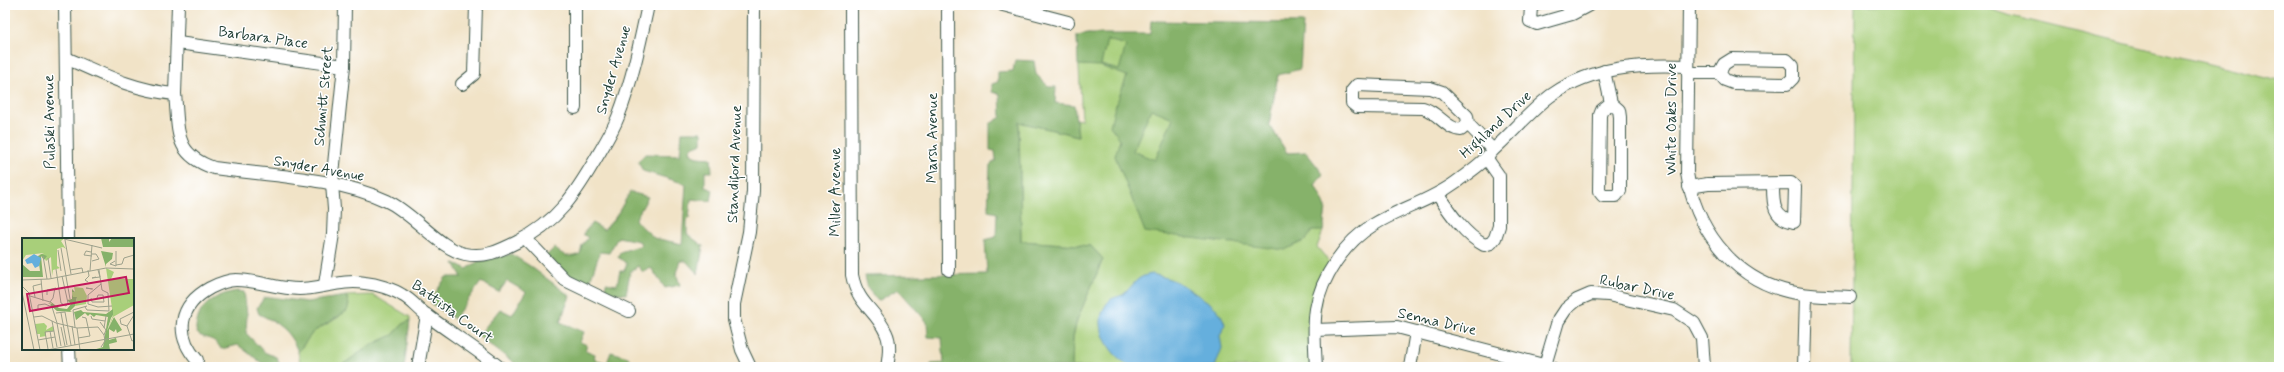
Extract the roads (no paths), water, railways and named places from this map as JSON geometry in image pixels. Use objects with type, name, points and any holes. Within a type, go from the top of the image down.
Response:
[{"type":"street","name":"Pulaski Avenue","points":[[64,5],[68,238]]},
{"type":"street","name":"Snyder Avenue","points":[[178,5],[178,43],[175,94],[179,139],[188,154],[198,162],[214,168],[332,184],[359,190],[388,202],[410,216],[445,244],[463,254],[482,256],[499,252],[525,238],[553,217],[576,193],[618,118],[633,71],[648,5]]},
{"type":"street","name":"Schmitt Street","points":[[324,284],[333,234],[334,209],[332,184],[344,66],[345,5]]},
{"type":"street","points":[[462,84],[474,74],[476,5]]},
{"type":"street","points":[[575,5],[576,108]]},
{"type":"street","name":"Standiford Avenue","points":[[750,367],[742,350],[734,319],[734,304],[749,232],[753,191],[754,5]]},
{"type":"street","name":"Miller Avenue","points":[[851,5],[852,274],[859,297],[887,333],[890,352],[887,367]]},
{"type":"street","name":"Marsh Avenue","points":[[948,5],[949,270]]},
{"type":"street","points":[[1003,5],[1068,22]]},
{"type":"street","points":[[1535,5],[1531,7],[1530,21],[1537,24],[1572,14],[1586,6]]},
{"type":"street","points":[[1566,5],[1586,6]]},
{"type":"street","name":"White Oaks Drive","points":[[1689,5],[1687,173],[1689,187],[1702,222],[1722,251],[1736,265],[1753,277],[1781,290],[1806,295],[1850,297]]},
{"type":"street","name":"Barbara Place","points":[[178,43],[344,66]]},
{"type":"street","points":[[66,58],[132,87],[153,92],[175,94]]},
{"type":"street","points":[[1732,59],[1787,60],[1793,66],[1793,78],[1787,84],[1733,83],[1725,80],[1720,73],[1724,64],[1732,59]]},
{"type":"street","name":"Highland Drive","points":[[1316,367],[1316,309],[1321,289],[1333,266],[1352,241],[1373,225],[1438,195],[1490,154],[1553,94],[1581,79],[1604,71],[1624,67],[1654,65],[1720,73]]},
{"type":"street","points":[[1604,71],[1611,103],[1619,110],[1620,117],[1620,192],[1616,196],[1603,196],[1599,191],[1600,115],[1602,110],[1611,103]]},
{"type":"street","points":[[1438,195],[1452,215],[1477,241],[1484,245],[1491,243],[1498,233],[1500,188],[1499,176],[1490,154],[1468,124],[1467,116],[1442,92],[1430,88],[1357,85],[1352,91],[1352,103],[1357,107],[1423,108],[1435,113],[1454,130],[1462,130],[1468,124]]},
{"type":"street","points":[[1689,187],[1708,184],[1773,184]]},
{"type":"street","points":[[525,238],[565,280],[629,311]]},
{"type":"street","name":"Battista Court","points":[[197,360],[190,352],[184,339],[182,326],[184,314],[193,301],[203,292],[220,283],[235,280],[297,289],[311,288],[324,284],[364,282],[402,295],[499,367]]},
{"type":"street","name":"Rubar Drive","points":[[1548,366],[1558,321],[1566,309],[1577,300],[1591,294],[1608,295],[1674,310],[1694,323],[1702,338],[1704,367]]},
{"type":"street","points":[[1804,367],[1806,295]]},
{"type":"street","points":[[418,367],[427,315]]},
{"type":"street","name":"Senna Drive","points":[[1315,330],[1397,327],[1548,366]]},
{"type":"street","points":[[1410,367],[1416,332]]},
{"type":"street","points":[[69,350],[70,367]]},
{"type":"water","points":[[1152,274],[1171,279],[1180,284],[1210,303],[1223,318],[1225,324],[1220,336],[1222,348],[1215,367],[1135,367],[1122,361],[1108,346],[1101,327],[1101,318],[1104,308],[1110,300],[1124,294],[1140,278]]}]
